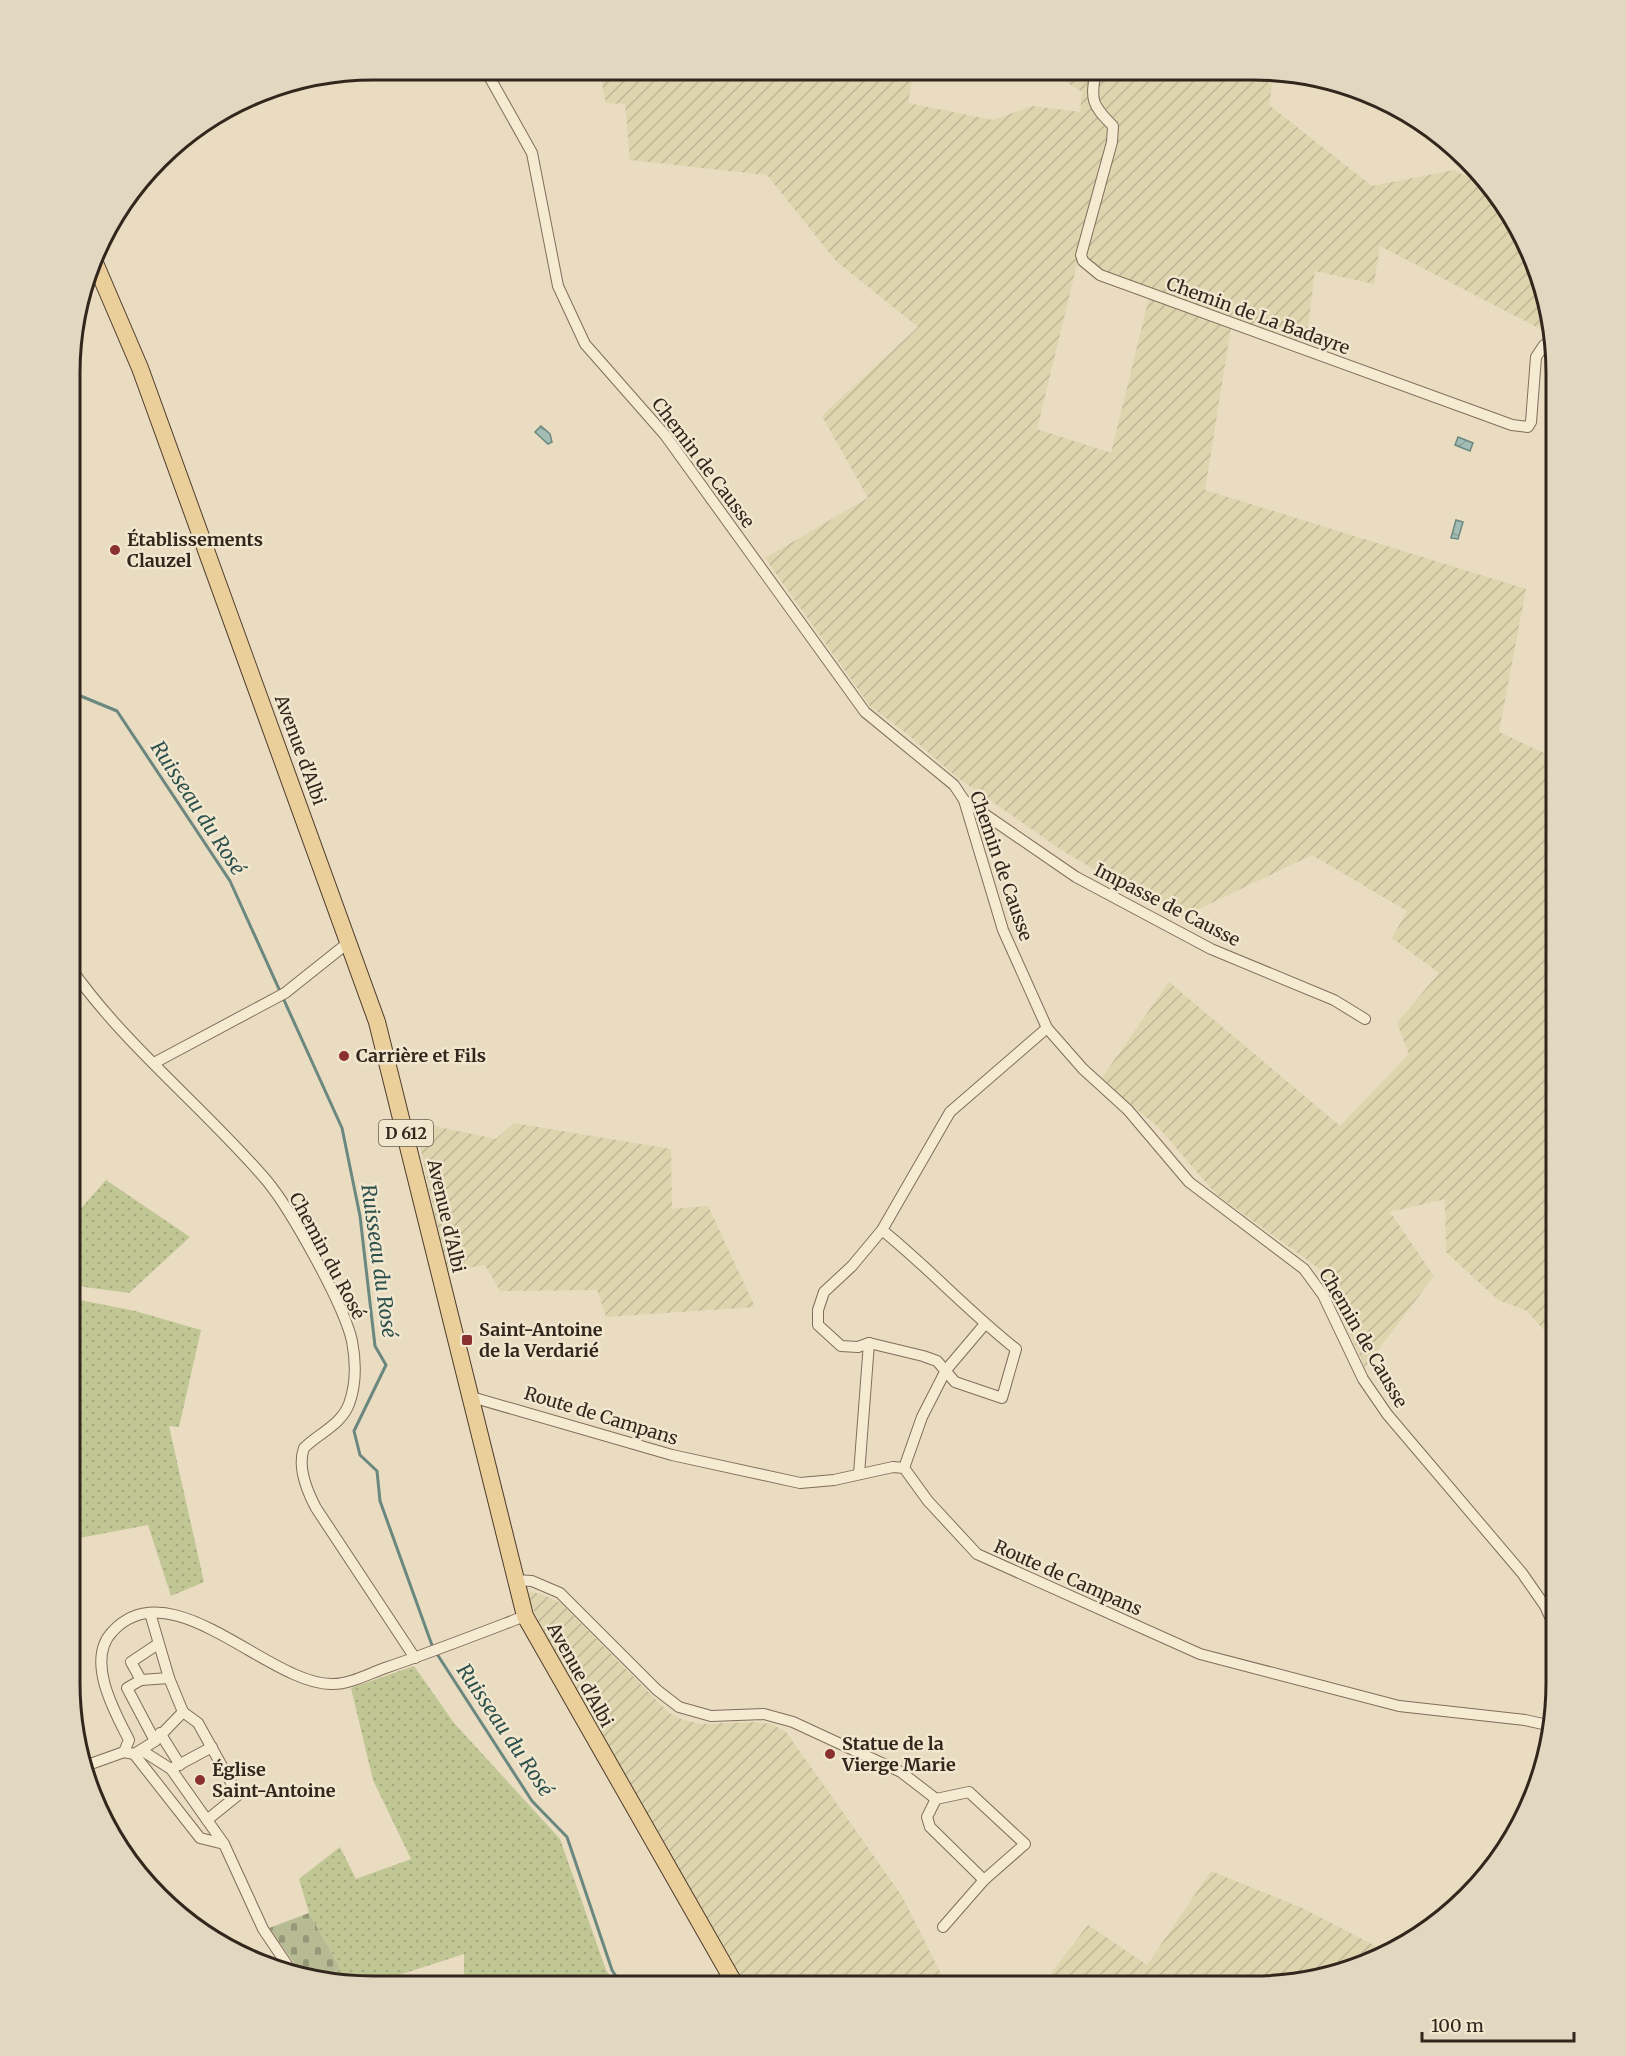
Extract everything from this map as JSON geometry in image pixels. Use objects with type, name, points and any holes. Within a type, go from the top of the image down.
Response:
[{"type":"main road","name":"Avenue d'Albi","points":[[98,271],[140,368],[377,1022],[468,1396],[525,1616],[730,1976]]},
{"type":"street","name":"Chemin de Causse","points":[[491,80],[532,153],[558,286],[585,344],[665,435],[865,712],[954,785],[964,800],[1003,930],[1047,1028],[1083,1070],[1128,1110],[1189,1182],[1304,1269],[1323,1295],[1363,1379],[1386,1414],[1522,1573],[1546,1608]]},
{"type":"street","name":"Chemin de La Badayre","points":[[1094,80],[1091,94],[1097,110],[1113,126],[1112,142],[1081,255],[1083,261],[1100,275],[1512,424],[1528,427],[1531,422],[1536,357],[1545,345]]},
{"type":"street","name":"Impasse de Causse","points":[[964,800],[1076,877],[1211,949],[1334,1000],[1365,1019]]},
{"type":"street","points":[[154,1063],[282,995],[349,942]]},
{"type":"street","name":"Chemin du Rosé","points":[[79,979],[105,1012],[267,1182],[337,1303],[351,1338],[354,1355],[353,1388],[344,1414],[304,1448],[302,1454],[305,1482],[316,1508],[415,1658]]},
{"type":"street","points":[[882,1230],[926,1266],[985,1324],[1016,1349],[1002,1398],[955,1382],[937,1360],[869,1343],[851,1347],[834,1342],[818,1325],[818,1310],[824,1292],[852,1266],[882,1230],[950,1112],[1047,1028]]},
{"type":"street","points":[[904,1468],[922,1417],[946,1370],[985,1324]]},
{"type":"street","points":[[859,1474],[869,1343]]},
{"type":"street","name":"Route de Campans","points":[[468,1396],[672,1455],[800,1483],[834,1480],[892,1467],[904,1468],[928,1501],[976,1554],[1200,1654],[1399,1706],[1544,1724]]},
{"type":"street","points":[[515,1580],[532,1581],[560,1593],[657,1690],[679,1707],[711,1716],[765,1714],[793,1722],[901,1772],[936,1799],[969,1792],[1025,1844],[984,1880],[943,1927]]},
{"type":"street","points":[[150,1613],[169,1678],[183,1712],[198,1723],[238,1795],[207,1821]]},
{"type":"street","points":[[224,1844],[200,1838],[133,1752],[108,1699],[102,1651],[106,1638],[117,1626],[132,1616],[150,1613],[197,1623],[285,1669],[321,1684],[341,1683],[415,1658],[525,1616]]},
{"type":"street","points":[[141,1680],[131,1662],[158,1644]]},
{"type":"street","points":[[169,1678],[141,1680],[127,1688],[207,1821],[224,1844],[263,1929],[286,1963]]},
{"type":"street","points":[[91,1764],[133,1752],[158,1737],[183,1712]]},
{"type":"street","points":[[133,1752],[175,1767],[212,1747]]},
{"type":"street","points":[[936,1799],[927,1817],[930,1827],[984,1880]]},
{"type":"shaded area","points":[[601,80],[912,80],[908,103],[993,120],[1032,106],[1080,112],[1082,92],[1063,80],[1272,80],[1269,105],[1372,186],[1454,170],[1475,181],[1486,194],[1507,226],[1524,261],[1537,297],[1543,330],[1380,246],[1374,284],[1315,271],[1306,342],[1231,327],[1205,490],[1526,589],[1499,732],[1546,754],[1546,1333],[1527,1311],[1498,1300],[1446,1252],[1445,1199],[1390,1212],[1434,1276],[1365,1367],[1321,1270],[1216,1194],[1159,1128],[1101,1079],[1169,982],[1340,1126],[1409,1054],[1397,1023],[1439,973],[1392,938],[1407,911],[1312,855],[1178,919],[1063,851],[958,778],[870,706],[765,558],[868,498],[822,416],[918,327],[836,261],[767,175],[630,160],[625,104],[606,103]],"holes":[[[1077,264],[1149,298],[1111,453],[1037,429]]]},
{"type":"shaded area","points":[[415,1122],[496,1139],[514,1123],[671,1149],[672,1209],[708,1206],[755,1307],[606,1317],[597,1290],[500,1291],[485,1265],[447,1271]]},
{"type":"shaded area","points":[[525,1591],[541,1594],[561,1603],[669,1713],[683,1720],[702,1724],[754,1722],[771,1724],[786,1732],[902,1896],[942,1976],[740,1976],[545,1636]]},
{"type":"shaded area","points":[[1211,1871],[1302,1908],[1379,1948],[1329,1967],[1272,1976],[1049,1976],[1088,1925],[1147,1965]]},
{"type":"green space","points":[[106,1180],[190,1237],[129,1293],[79,1286],[79,1211]]},
{"type":"green space","points":[[79,1300],[135,1311],[201,1330],[179,1427],[169,1426],[204,1582],[171,1596],[148,1525],[79,1538]]},
{"type":"green space","points":[[414,1666],[454,1723],[560,1839],[610,1976],[464,1976],[464,1954],[396,1976],[332,1974],[340,1968],[309,1913],[299,1879],[340,1847],[356,1879],[411,1859],[373,1780],[351,1688]]},
{"type":"green space","points":[[309,1913],[340,1968],[332,1974],[297,1967],[269,1928]]},
{"type":"water","points":[[541,426],[550,434],[552,442],[548,444],[535,432]]},
{"type":"water","points":[[1458,437],[1473,443],[1470,451],[1455,445]]},
{"type":"water","points":[[1456,520],[1463,522],[1458,539],[1451,538]]},
{"type":"waterway","name":"Ruisseau du Rosé","points":[[79,695],[117,711],[230,881],[342,1128],[360,1216],[375,1346],[386,1365],[354,1431],[360,1455],[377,1471],[380,1501],[433,1648]]},
{"type":"waterway","name":"Ruisseau du Rosé","points":[[437,1654],[532,1801],[567,1837],[616,1976]]},
{"type":"place","name":"Établissements Clauzel","points":[[115,550]]},
{"type":"place","name":"Carrière et Fils","points":[[344,1056]]},
{"type":"place","name":"Saint-Antoine de la Verdarié","points":[[467,1340]]},
{"type":"place","name":"Statue de la Vierge Marie","points":[[830,1754]]},
{"type":"place","name":"Église Saint-Antoine","points":[[200,1780]]}]
